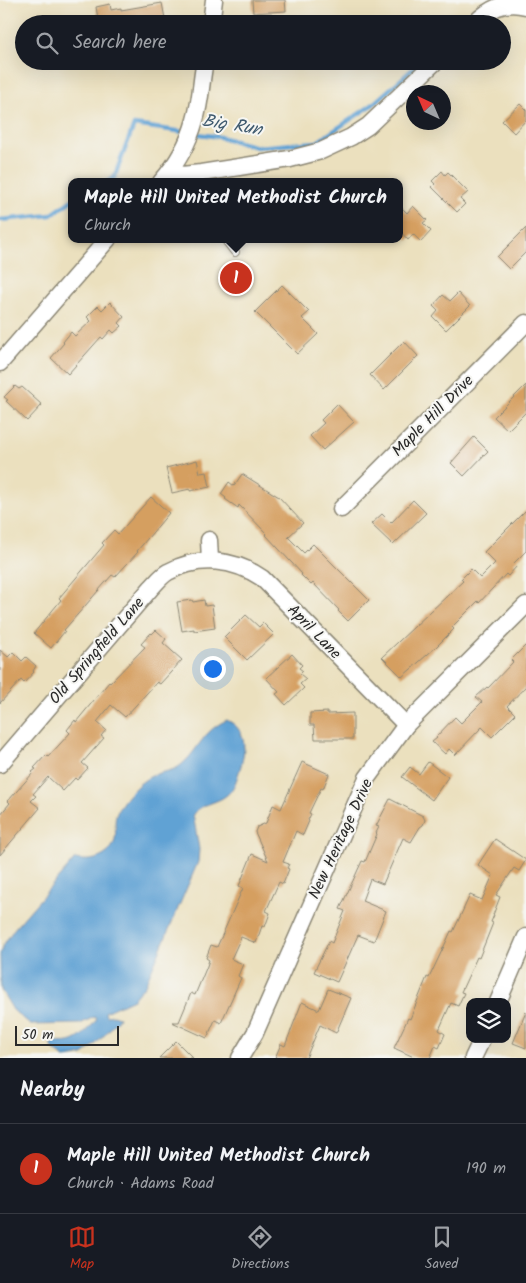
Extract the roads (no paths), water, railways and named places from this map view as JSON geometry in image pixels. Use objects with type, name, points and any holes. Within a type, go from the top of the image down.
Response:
[{"type":"street","points":[[212,15],[214,0]]},
{"type":"street","points":[[484,15],[506,4],[513,3],[526,6]]},
{"type":"street","points":[[204,70],[196,119],[184,146],[174,177],[290,159],[333,146],[351,137],[378,118],[427,70]]},
{"type":"street","points":[[0,363],[105,243]]},
{"type":"street","name":"Maple Hill Drive","points":[[341,509],[526,323]]},
{"type":"street","points":[[209,540],[210,560]]},
{"type":"street","name":"April Lane","points":[[210,560],[232,564],[251,571],[262,578],[406,725]]},
{"type":"street","name":"Old Springfield Lane","points":[[0,764],[151,588],[168,572],[190,564],[210,560]]},
{"type":"street","name":"New Heritage Drive","points":[[240,1058],[255,1033],[367,778],[406,725],[526,605]]},
{"type":"street","points":[[500,998],[526,937]]},
{"type":"street","points":[[474,1058],[480,1043]]},
{"type":"lane","points":[[228,243],[235,252]]},
{"type":"water","points":[[227,720],[239,730],[244,744],[240,767],[233,788],[229,793],[223,798],[201,807],[193,814],[199,849],[198,862],[145,985],[133,999],[105,1012],[106,1016],[113,1015],[119,1017],[87,1052],[82,1055],[64,1058],[50,1045],[54,1041],[73,1041],[88,1030],[97,1019],[94,1017],[80,1024],[30,1025],[13,1010],[1,990],[0,955],[2,947],[14,929],[75,859],[95,859],[103,856],[112,847],[115,836],[116,815],[121,804],[130,793],[147,778],[181,765],[206,735]]},
{"type":"waterway","name":"Big Run","points":[[114,178],[134,125],[220,137],[257,147],[317,142],[372,105],[412,70]]},
{"type":"waterway","name":"Big Run","points":[[0,220],[51,215],[68,203]]},
{"type":"place","name":"Maple Hill United Methodist Church","points":[[236,278]]}]
